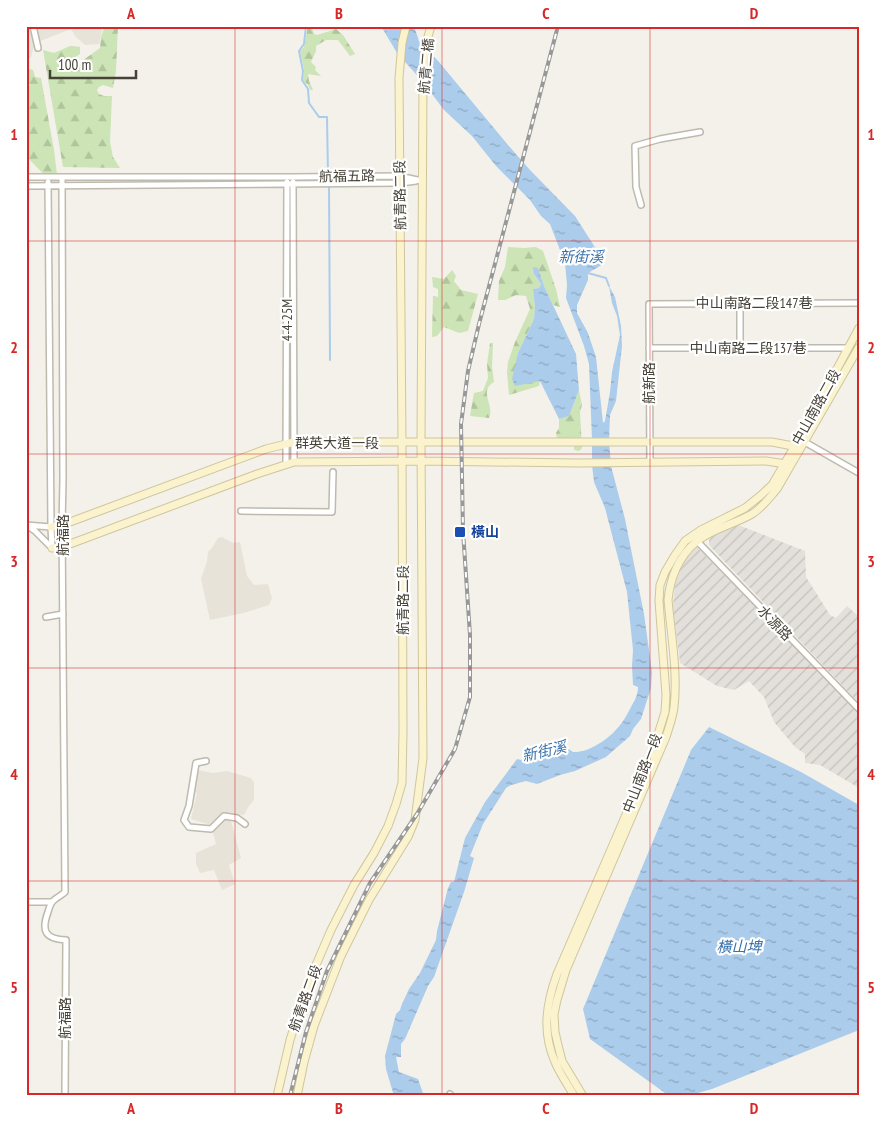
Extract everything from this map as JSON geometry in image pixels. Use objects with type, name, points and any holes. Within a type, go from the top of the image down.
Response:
[{"type":"street","points":[[32,26],[38,48]]},
{"type":"street","name":"航青二橋","points":[[399,78],[402,43],[406,26]]},
{"type":"street","name":"航青二橋","points":[[423,105],[424,62],[427,39],[431,27]]},
{"type":"street","name":"航青路二段","points":[[277,1096],[290,1040],[304,994],[331,930],[388,826],[402,783],[399,78]]},
{"type":"street","name":"航青路二段","points":[[298,1096],[304,1062],[314,1026],[341,956],[369,900],[408,837],[414,820],[423,758],[420,443],[423,105]]},
{"type":"street","points":[[641,205],[636,187],[635,146],[660,139],[700,132]]},
{"type":"street","name":"航福五路","points":[[26,177],[290,177],[422,181]]},
{"type":"street","name":"航福路","points":[[48,177],[52,548]]},
{"type":"street","name":"航福路","points":[[62,177],[62,548],[66,892],[52,902],[44,923],[45,930],[49,936],[56,940],[66,940],[65,1096]]},
{"type":"street","name":"4-4-25M","points":[[290,177],[290,463]]},
{"type":"street","name":"航福五路","points":[[26,186],[328,184],[400,179]]},
{"type":"street","points":[[740,303],[740,348]]},
{"type":"street","name":"中山南路二段147巷","points":[[649,304],[859,303]]},
{"type":"street","name":"航新路","points":[[649,304],[650,462]]},
{"type":"street","name":"中山南路二段","points":[[774,487],[799,444],[859,328]]},
{"type":"street","name":"中山南路二段","points":[[799,444],[859,347]]},
{"type":"street","name":"中山南路二段137巷","points":[[649,348],[847,348]]},
{"type":"street","points":[[650,442],[772,442],[799,444],[859,473]]},
{"type":"street","name":"群英大道一段","points":[[51,527],[62,525],[266,449],[290,443],[650,442]]},
{"type":"street","name":"群英大道一段","points":[[52,548],[62,548],[290,463],[402,461],[650,462]]},
{"type":"street","points":[[650,462],[766,461],[788,464]]},
{"type":"street","points":[[241,511],[332,512],[333,472]]},
{"type":"street","name":"中山南路一段","points":[[583,1096],[562,1061],[555,1032],[554,1014],[566,970],[670,724],[674,708],[675,691],[668,600],[669,588],[676,566],[701,530],[745,508],[774,487]]},
{"type":"street","points":[[26,525],[51,527]]},
{"type":"street","points":[[26,525],[52,548]]},
{"type":"street","name":"中山南路一段","points":[[574,1096],[554,1061],[546,1024],[549,1000],[557,974],[654,747],[665,712],[666,695],[659,601],[660,585],[665,572],[685,541],[695,538]]},
{"type":"street","name":"水源路","points":[[695,538],[859,709]]},
{"type":"street","points":[[46,618],[63,614]]},
{"type":"street","points":[[206,761],[196,763],[189,806],[184,820],[188,828],[210,829],[224,816],[238,818],[245,824]]},
{"type":"street","points":[[26,902],[52,902]]},
{"type":"shaded area","points":[[26,26],[103,26],[99,44],[85,45],[76,37],[71,29],[35,43],[31,57],[26,61]]},
{"type":"shaded area","points":[[738,525],[805,551],[806,577],[830,615],[836,618],[847,606],[859,617],[859,703],[709,545],[709,540],[713,535]]},
{"type":"shaded area","points":[[222,537],[233,543],[240,542],[247,576],[254,585],[268,584],[272,598],[269,605],[244,613],[210,620],[201,579],[208,552],[218,538]]},
{"type":"shaded area","points":[[697,547],[859,713],[859,788],[820,765],[805,763],[805,754],[795,747],[774,722],[764,697],[749,681],[734,690],[717,686],[680,663],[673,606],[675,584],[682,564]]},
{"type":"shaded area","points":[[198,770],[213,773],[227,771],[251,778],[254,783],[254,800],[244,815],[232,814],[231,821],[241,858],[229,865],[235,884],[222,890],[214,870],[200,873],[196,864],[196,853],[216,844],[211,825],[191,819],[197,793],[194,792]]},
{"type":"green space","points":[[105,26],[118,26],[116,71],[113,88],[103,85],[97,90],[99,94],[104,96],[112,96],[110,142],[113,157],[120,168],[63,167],[43,50],[54,53],[70,46],[80,47],[80,54],[62,61],[64,67],[69,72],[77,69],[82,61],[100,48]]},
{"type":"green space","points":[[308,26],[311,26],[314,34],[317,35],[336,29],[343,35],[355,54],[350,56],[338,40],[326,40],[316,46],[311,62],[321,76],[308,74],[313,90],[310,90],[303,80],[304,69],[300,51],[304,47]]},
{"type":"green space","points":[[26,68],[33,70],[35,77],[41,78],[54,150],[58,183],[55,186],[26,156],[26,90],[30,85],[26,80]]},
{"type":"green space","points":[[508,247],[536,247],[543,251],[560,307],[553,305],[538,268],[534,274],[541,284],[539,288],[533,289],[534,319],[518,353],[540,381],[539,386],[509,395],[508,362],[530,309],[526,296],[516,295],[505,300],[498,300],[499,281],[505,267]]},
{"type":"green space","points":[[452,270],[456,276],[454,281],[461,290],[478,294],[468,331],[459,333],[444,327],[437,336],[432,337],[433,296],[438,297],[438,289],[433,287],[432,277],[444,279]]},
{"type":"green space","points":[[490,343],[493,343],[492,367],[494,382],[487,390],[490,409],[489,418],[470,416],[474,393],[483,391],[488,378],[487,364]]},
{"type":"green space","points":[[579,390],[582,405],[580,412],[582,448],[579,451],[574,450],[574,443],[557,440],[556,433],[559,428],[559,419],[569,416]]},
{"type":"water","name":"新街溪","points":[[381,26],[414,26],[419,41],[530,170],[575,216],[605,263],[588,273],[588,280],[577,305],[577,313],[588,333],[596,357],[603,423],[605,421],[612,372],[620,335],[609,286],[615,297],[621,326],[622,346],[616,401],[610,415],[609,441],[611,466],[625,519],[644,614],[652,672],[651,688],[641,719],[630,736],[606,757],[575,771],[537,784],[526,781],[511,785],[506,788],[483,824],[470,856],[474,858],[464,892],[434,977],[401,1044],[401,1057],[396,1057],[399,1072],[418,1079],[424,1096],[394,1096],[386,1069],[385,1056],[396,1014],[420,973],[436,940],[448,888],[451,882],[454,882],[465,838],[485,802],[517,759],[521,760],[537,749],[551,756],[567,748],[573,752],[578,752],[601,743],[623,721],[636,698],[638,687],[633,685],[633,650],[627,592],[605,508],[594,482],[589,364],[566,298],[565,263],[550,224],[541,216],[530,200],[496,166],[472,136],[444,110],[423,82],[397,53]]},
{"type":"water","points":[[533,267],[538,268],[544,286],[576,354],[579,390],[569,416],[559,419],[540,381],[515,386],[512,379],[518,353],[534,319],[533,289],[539,288],[541,284],[534,274]]},
{"type":"water","name":"橫山埤","points":[[709,727],[801,772],[859,805],[859,1030],[712,1089],[687,1096],[665,1093],[590,1039],[583,1009],[691,750]]},
{"type":"waterway","points":[[306,26],[304,44],[299,51],[303,71],[302,80],[308,89],[309,103],[319,117],[327,117],[328,176]]},
{"type":"waterway","points":[[329,184],[330,360]]},
{"type":"waterway","points":[[588,273],[606,278],[609,286]]},
{"type":"railway","points":[[290,1096],[306,1032],[327,971],[370,883],[417,814],[455,749],[470,697],[470,635],[463,531],[461,424],[468,371],[479,324],[558,26]]},
{"type":"place","name":"橫山","points":[[460,532]]}]
